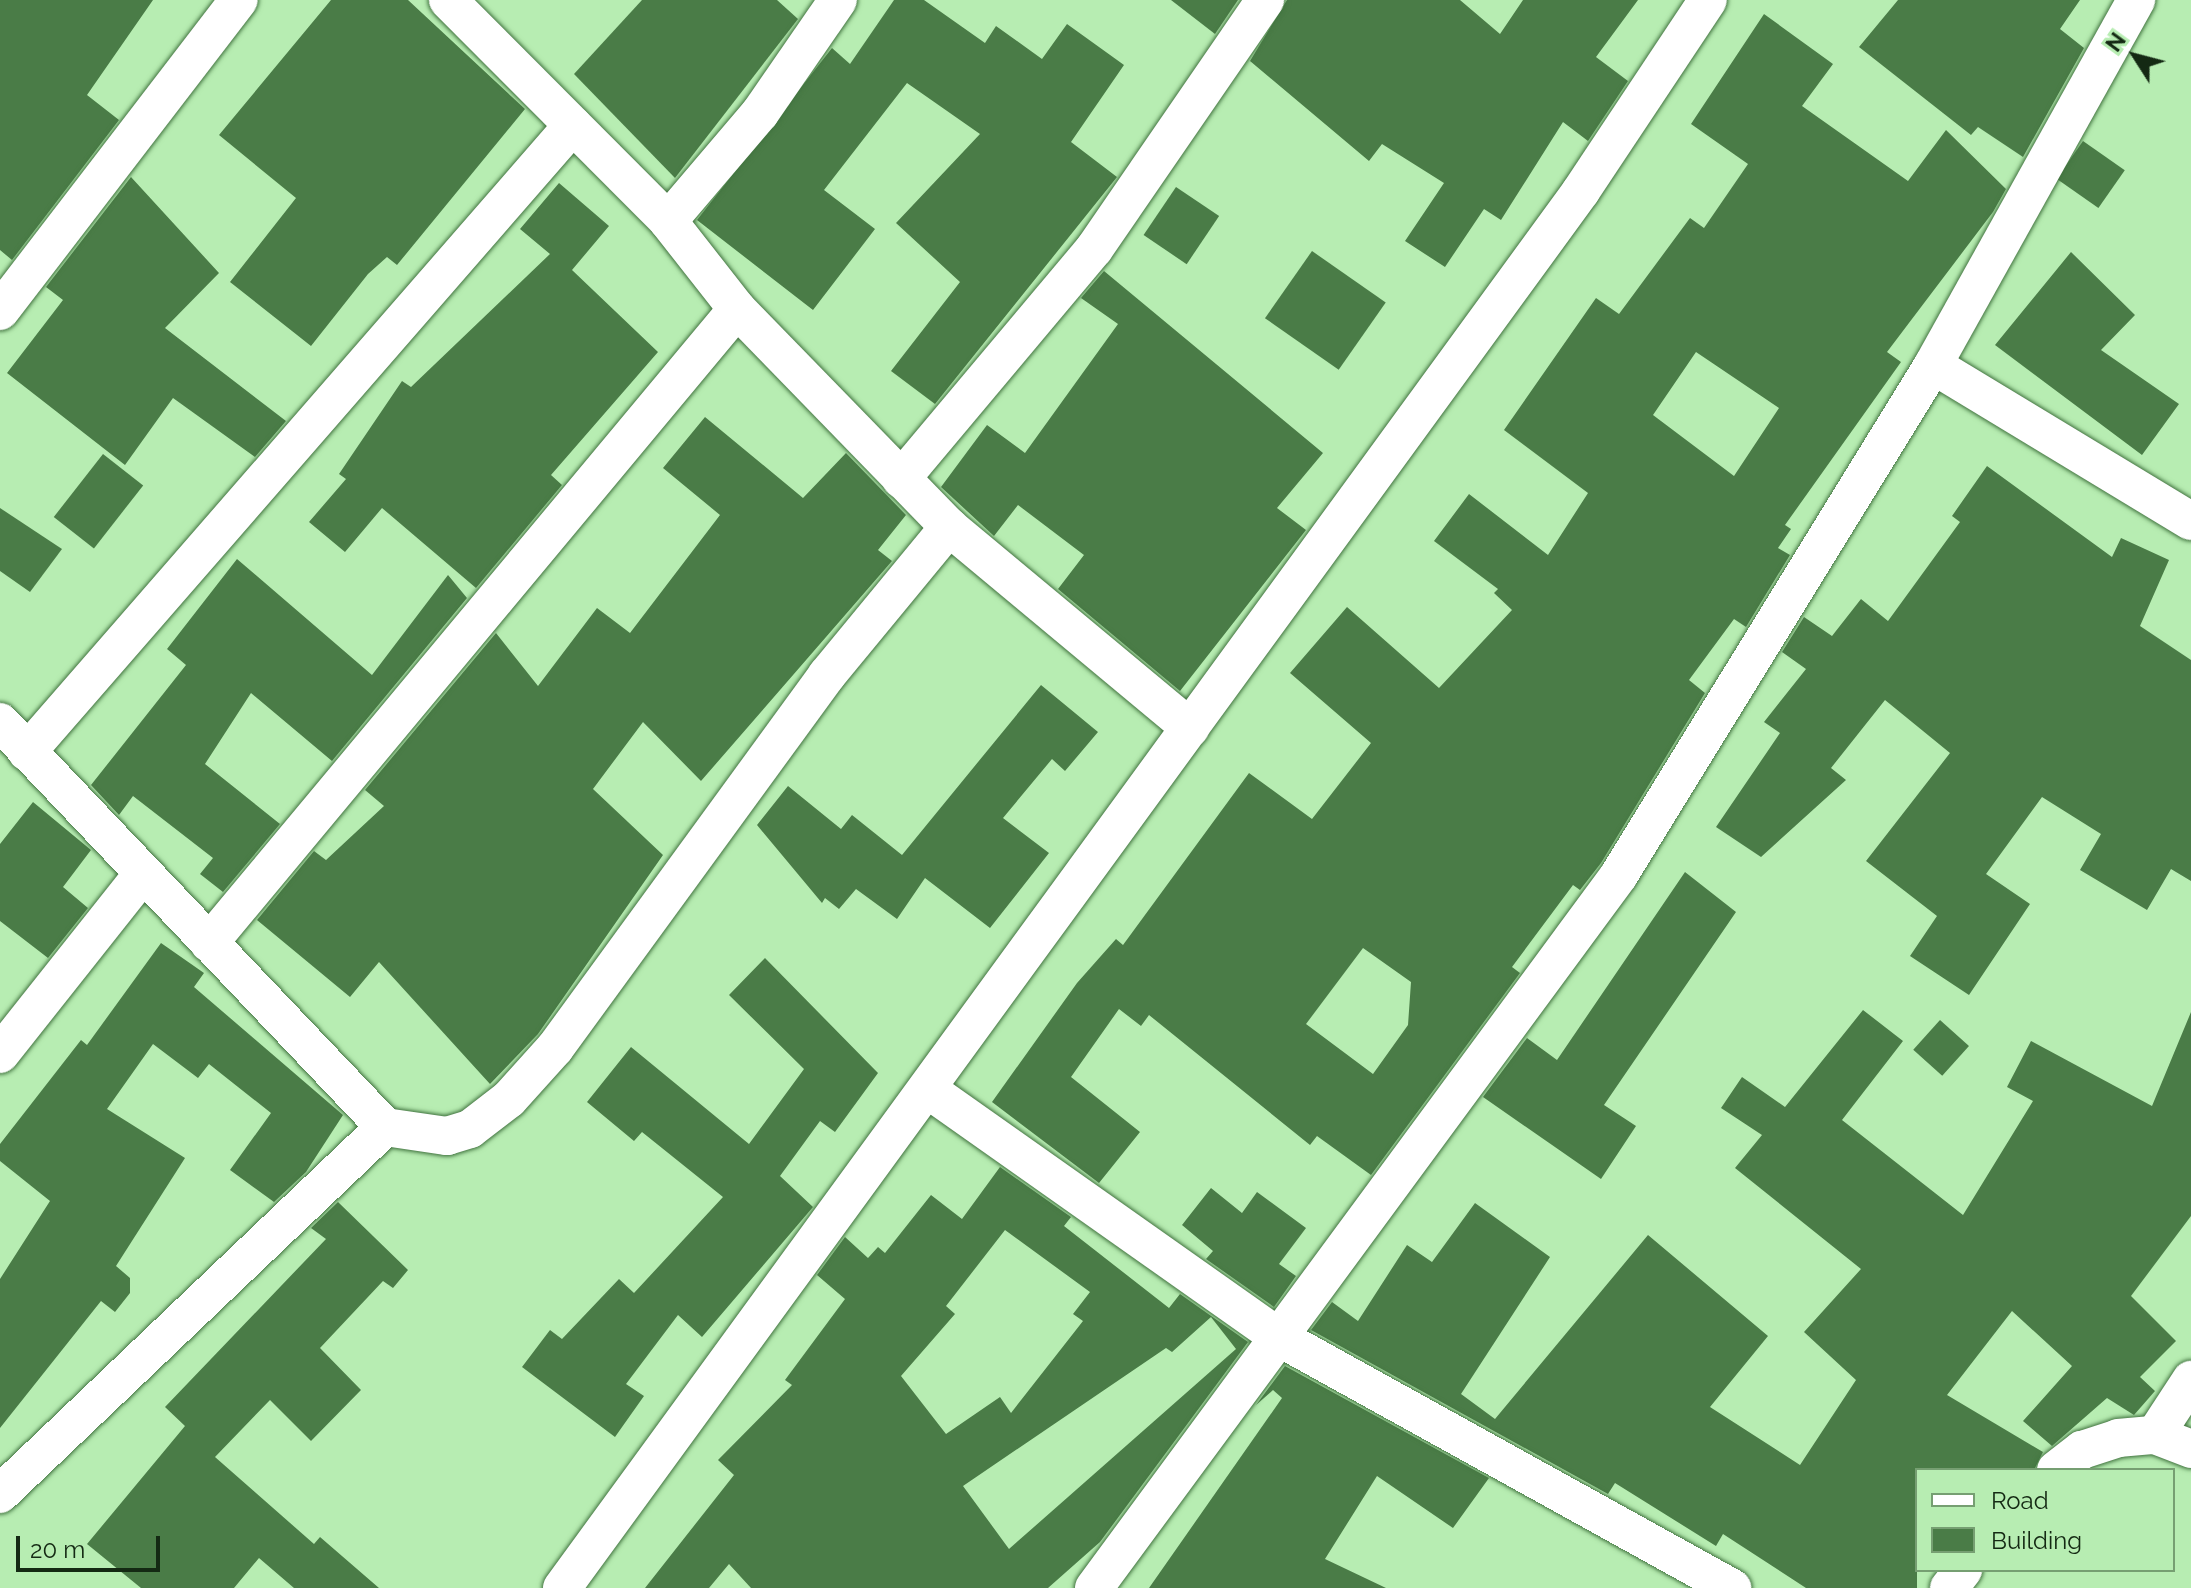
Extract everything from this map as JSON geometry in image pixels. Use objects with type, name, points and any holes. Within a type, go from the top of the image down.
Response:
[{"type":"street","points":[[0,311],[239,0]]},
{"type":"street","points":[[448,0],[668,221],[737,309],[949,527],[1190,728]]},
{"type":"street","points":[[668,221],[760,113],[838,0]]},
{"type":"street","points":[[901,479],[1094,249],[1265,0]]},
{"type":"street","points":[[562,1588],[930,1091],[1581,191],[1708,0]]},
{"type":"street","points":[[1094,1588],[1619,875],[1933,365],[2136,0]]},
{"type":"street","points":[[27,752],[573,125]]},
{"type":"street","points":[[209,943],[737,309]]},
{"type":"street","points":[[1933,365],[2191,521]]},
{"type":"street","points":[[0,722],[142,875],[385,1127],[447,1136],[470,1129],[509,1099],[629,954],[725,809],[949,527]]},
{"type":"street","points":[[0,1054],[142,875]]},
{"type":"street","points":[[930,1091],[1280,1338],[1732,1588]]},
{"type":"street","points":[[0,1494],[385,1127]]},
{"type":"street","points":[[2155,1435],[2191,1380]]},
{"type":"street","points":[[2059,1468],[2082,1450],[2155,1435],[2191,1449]]},
{"type":"street","points":[[1949,1588],[1961,1572]]},
{"type":"building","points":[[0,0],[153,0],[87,95],[119,120],[12,260],[0,250]]},
{"type":"building","points":[[331,0],[408,0],[525,109],[397,265],[387,257],[368,274],[311,346],[230,282],[296,198],[219,135]]},
{"type":"building","points":[[642,0],[777,0],[798,19],[675,178],[574,74]]},
{"type":"building","points":[[894,0],[924,0],[985,43],[996,26],[1042,59],[1067,24],[1124,65],[1071,142],[1117,177],[935,404],[891,371],[960,282],[896,223],[980,134],[907,83],[824,190],[875,229],[813,310],[697,220],[832,48],[850,64]]},
{"type":"building","points":[[1171,0],[1238,0],[1215,34]]},
{"type":"building","points":[[1287,0],[1460,0],[1500,34],[1523,0],[1638,0],[1596,57],[1628,81],[1588,141],[1563,122],[1501,220],[1484,209],[1445,267],[1405,241],[1444,183],[1382,144],[1369,161],[1250,61]]},
{"type":"building","points":[[1898,0],[2080,0],[2060,29],[2084,48],[2023,157],[1978,127],[1971,135],[1859,47]]},
{"type":"building","points":[[1764,14],[1833,64],[1802,106],[1908,181],[1946,130],[2006,189],[1993,212],[1887,352],[1901,362],[1785,525],[1791,529],[1778,548],[1790,555],[1746,627],[1734,619],[1689,680],[1705,693],[1601,863],[1580,890],[1573,885],[1512,967],[1520,973],[1371,1175],[1317,1136],[1310,1145],[1149,1015],[1141,1026],[1119,1009],[1071,1077],[1140,1132],[1099,1183],[992,1102],[1077,983],[1116,939],[1123,945],[1249,773],[1312,819],[1371,743],[1290,673],[1347,607],[1439,688],[1512,610],[1494,593],[1498,589],[1434,541],[1469,494],[1548,555],[1588,493],[1504,430],[1596,298],[1619,314],[1690,218],[1704,228],[1748,164],[1691,124]],"holes":[[[1696,352],[1779,408],[1734,476],[1653,415]],[[1363,948],[1411,982],[1408,1025],[1373,1074],[1306,1024]]]},
{"type":"building","points":[[2083,141],[2125,170],[2098,208],[2057,179]]},
{"type":"building","points":[[131,177],[219,273],[165,328],[286,421],[255,457],[173,398],[125,465],[7,373],[63,300],[46,287]]},
{"type":"building","points":[[559,183],[609,226],[572,270],[658,352],[551,475],[562,485],[476,588],[382,508],[345,552],[309,522],[346,479],[339,474],[402,381],[411,387],[550,254],[520,229]]},
{"type":"building","points":[[1176,187],[1219,216],[1187,264],[1144,235]]},
{"type":"building","points":[[1312,251],[1386,303],[1339,370],[1265,318]]},
{"type":"building","points":[[2071,252],[2135,315],[2101,350],[2179,404],[2142,455],[1995,345]]},
{"type":"building","points":[[1104,271],[1323,453],[1277,508],[1306,530],[1180,691],[1058,589],[1084,555],[1018,505],[994,536],[941,487],[987,425],[1025,453],[1118,324],[1081,298]]},
{"type":"building","points":[[705,417],[803,498],[846,453],[906,515],[878,550],[892,561],[701,781],[643,722],[593,789],[663,855],[538,1034],[490,1084],[379,962],[350,997],[257,920],[314,851],[326,860],[384,806],[365,790],[496,633],[538,686],[597,608],[630,633],[720,515],[663,468]]},
{"type":"building","points":[[103,454],[143,485],[94,548],[54,517]]},
{"type":"building","points":[[1987,466],[2112,557],[2121,538],[2169,560],[2140,626],[2191,660],[2191,881],[2171,869],[2147,910],[2080,870],[2101,834],[2042,797],[1986,874],[2030,904],[1969,995],[1910,956],[1937,916],[1866,861],[1950,753],[1885,700],[1831,768],[1846,780],[1761,857],[1716,827],[1780,733],[1764,722],[1806,669],[1782,652],[1804,617],[1832,636],[1861,599],[1888,621],[1960,522],[1952,516]]},
{"type":"building","points":[[0,508],[62,549],[30,592],[0,571]]},
{"type":"building","points":[[237,559],[372,675],[448,575],[467,598],[332,761],[251,693],[205,764],[280,824],[223,892],[200,874],[213,858],[133,796],[119,815],[91,785],[186,665],[167,649]]},
{"type":"building","points":[[1041,685],[1098,732],[1065,771],[1052,759],[1003,818],[1049,853],[990,928],[925,878],[897,919],[856,889],[839,909],[825,898],[822,903],[757,825],[788,786],[841,829],[852,815],[902,855]]},
{"type":"building","points":[[33,802],[91,850],[63,887],[88,908],[48,958],[0,921],[0,844]]},
{"type":"building","points":[[1685,872],[1736,912],[1604,1105],[1636,1126],[1601,1179],[1483,1097],[1527,1038],[1557,1060]]},
{"type":"building","points":[[161,943],[204,973],[194,987],[343,1115],[306,1172],[274,1202],[230,1170],[271,1113],[209,1064],[198,1078],[153,1044],[107,1109],[185,1158],[116,1266],[130,1278],[130,1293],[115,1312],[101,1301],[0,1428],[0,1279],[50,1201],[0,1161],[0,1144],[81,1040],[87,1045]]},
{"type":"building","points":[[765,958],[878,1073],[835,1132],[820,1121],[780,1176],[813,1207],[702,1337],[678,1315],[626,1384],[644,1396],[615,1437],[522,1367],[550,1330],[562,1339],[619,1279],[634,1293],[723,1197],[642,1132],[634,1141],[587,1102],[631,1047],[749,1144],[804,1069],[729,995]]},
{"type":"building","points":[[1863,1010],[1903,1041],[1842,1120],[1963,1215],[2033,1101],[2007,1087],[2031,1041],[2152,1106],[2191,1012],[2191,1216],[2131,1296],[2176,1341],[2140,1377],[2155,1391],[2134,1415],[2107,1398],[2052,1446],[2023,1421],[2072,1366],[2012,1311],[1947,1395],[2043,1452],[2035,1468],[1915,1468],[1917,1588],[1806,1588],[1723,1534],[1716,1546],[1615,1483],[1608,1494],[1311,1330],[1332,1302],[1358,1321],[1407,1245],[1432,1262],[1475,1203],[1550,1257],[1461,1394],[1495,1419],[1648,1235],[1768,1336],[1710,1407],[1800,1465],[1856,1380],[1804,1332],[1861,1269],[1735,1168],[1762,1135],[1721,1108],[1742,1077],[1785,1107]]},
{"type":"building","points":[[1940,1020],[1969,1046],[1942,1076],[1913,1050]]},
{"type":"building","points":[[1000,1167],[1071,1217],[1064,1226],[1169,1308],[1180,1294],[1248,1342],[1100,1542],[1048,1588],[751,1588],[729,1564],[709,1588],[645,1588],[734,1475],[718,1460],[792,1385],[785,1380],[845,1299],[817,1275],[845,1237],[868,1258],[878,1247],[885,1253],[931,1195],[962,1219]],"holes":[[[1005,1230],[1090,1292],[1073,1314],[1083,1321],[1011,1413],[1000,1397],[946,1434],[901,1376],[955,1314],[946,1306]],[[1211,1317],[1236,1349],[1009,1549],[963,1486],[1166,1348],[1172,1352]]]},
{"type":"building","points":[[1211,1188],[1242,1213],[1257,1192],[1306,1228],[1279,1264],[1296,1276],[1274,1307],[1206,1259],[1213,1251],[1182,1225]]},
{"type":"building","points":[[338,1202],[408,1270],[393,1288],[383,1281],[320,1348],[361,1390],[311,1441],[270,1400],[215,1457],[314,1544],[320,1537],[379,1588],[294,1588],[259,1558],[234,1588],[141,1588],[87,1544],[185,1426],[165,1407],[326,1239],[311,1228]]},
{"type":"building","points":[[1285,1366],[1489,1478],[1453,1528],[1377,1476],[1325,1559],[1386,1588],[1149,1588],[1282,1398],[1273,1390],[1256,1405]]}]
